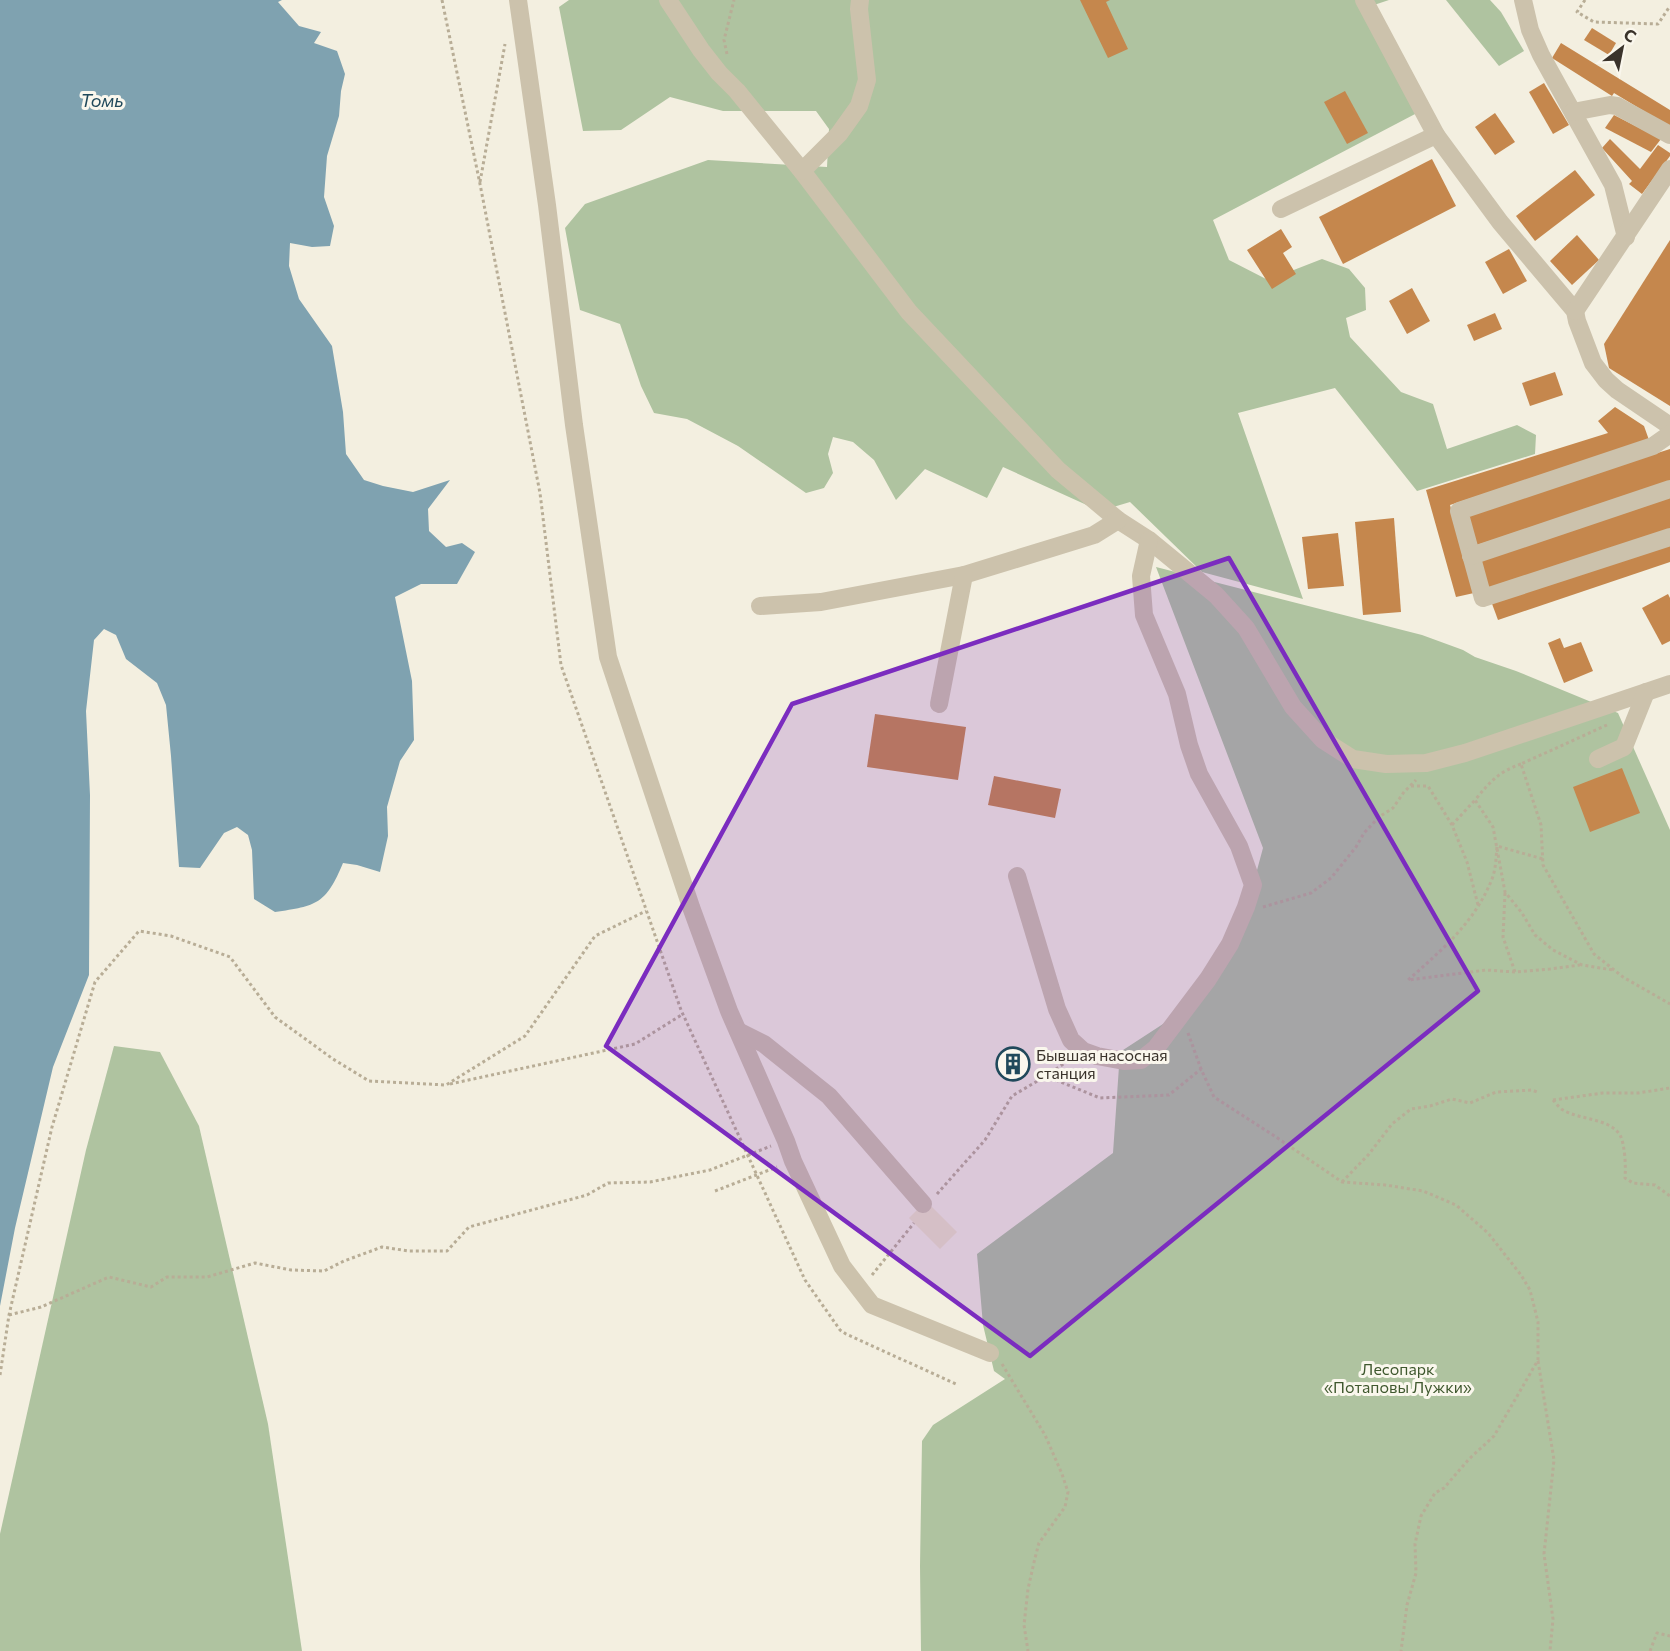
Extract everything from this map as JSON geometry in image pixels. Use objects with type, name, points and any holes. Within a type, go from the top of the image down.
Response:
[{"type":"street","points":[[518,0],[547,205],[574,425],[608,657],[692,907],[729,1011],[793,1161],[842,1266],[872,1305],[990,1353]]},
{"type":"street","points":[[668,0],[719,74],[737,91],[802,171],[909,312],[1058,470],[1118,520],[1149,540],[1216,595],[1246,628],[1293,707],[1323,740],[1353,759],[1386,764],[1426,763],[1465,753],[1670,684]]},
{"type":"street","points":[[802,171],[839,134],[859,106],[867,80],[860,0]]},
{"type":"street","points":[[1364,0],[1436,135],[1500,222],[1575,310],[1576,321],[1593,363],[1617,390],[1670,426]]},
{"type":"street","points":[[1523,0],[1530,30],[1541,55],[1613,185],[1626,237]]},
{"type":"street","points":[[1573,112],[1610,105],[1617,106],[1670,135]]},
{"type":"street","points":[[1281,209],[1436,135]]},
{"type":"street","points":[[1575,310],[1670,169]]},
{"type":"street","points":[[1670,434],[1653,446],[1459,511],[1483,598],[1670,537]]},
{"type":"street","points":[[1471,556],[1670,489]]},
{"type":"street","points":[[760,606],[821,602],[964,575],[1094,535],[1118,520]]},
{"type":"street","points":[[1017,876],[1057,1009],[1071,1040],[1083,1051],[1124,1061],[1141,1060],[1156,1048],[1208,979],[1230,944],[1246,907],[1253,885],[1239,846],[1199,774],[1189,746],[1177,694],[1144,615],[1141,576],[1149,540]]},
{"type":"street","points":[[939,704],[964,575]]},
{"type":"street","points":[[1598,759],[1624,747],[1646,692]]},
{"type":"street","points":[[738,1030],[764,1044],[829,1096],[929,1200]]},
{"type":"path","points":[[729,60],[724,40],[734,0]]},
{"type":"path","points":[[1585,0],[1577,12],[1594,22],[1658,24],[1670,6]]},
{"type":"path","points":[[480,184],[507,34]]},
{"type":"path","points":[[1452,825],[1506,769],[1609,724]]},
{"type":"path","points":[[1246,907],[1253,909],[1311,893],[1331,878],[1356,847],[1364,833],[1379,817],[1393,808],[1418,779],[1426,763]]},
{"type":"path","points":[[1521,764],[1541,825],[1543,865],[1594,954],[1614,970],[1670,1004]]},
{"type":"path","points":[[1410,786],[1428,786],[1452,825],[1467,862],[1478,907]]},
{"type":"path","points":[[1475,800],[1493,828],[1505,892],[1503,937],[1515,972]]},
{"type":"path","points":[[1497,846],[1543,859]]},
{"type":"path","points":[[1497,846],[1493,877],[1478,907],[1453,940],[1408,980],[1486,970],[1515,972],[1582,965],[1614,970]]},
{"type":"path","points":[[1505,892],[1535,935],[1553,950],[1582,965]]},
{"type":"path","points":[[446,1085],[525,1036],[595,936],[647,911]]},
{"type":"path","points":[[0,1376],[9,1315],[52,1127],[95,982],[139,931],[171,936],[230,957],[275,1017],[333,1059],[369,1081],[446,1085],[635,1044],[683,1014]]},
{"type":"path","points":[[1181,1015],[1214,1097],[1342,1182],[1423,1191],[1456,1205],[1488,1233],[1530,1290],[1538,1322],[1538,1360],[1554,1460],[1544,1554],[1553,1619],[1550,1651]]},
{"type":"path","points":[[929,1200],[985,1140],[1012,1096],[1083,1051]]},
{"type":"path","points":[[1046,1076],[1100,1098],[1169,1095],[1201,1069]]},
{"type":"path","points":[[1670,1088],[1638,1093],[1603,1093],[1553,1100],[1562,1109],[1604,1122],[1620,1135],[1626,1161],[1625,1178],[1633,1183],[1655,1185],[1670,1194]]},
{"type":"path","points":[[1342,1182],[1369,1154],[1392,1124],[1411,1109],[1452,1099],[1470,1103],[1496,1092],[1532,1090],[1537,1092]]},
{"type":"path","points":[[9,1315],[40,1307],[109,1277],[151,1287],[167,1277],[207,1277],[255,1263],[291,1270],[324,1271],[382,1247],[409,1251],[447,1251],[469,1227],[587,1195],[609,1184],[650,1182],[710,1170],[786,1141]]},
{"type":"path","points":[[715,1191],[793,1161]]},
{"type":"path","points":[[860,1290],[914,1222]]},
{"type":"path","points":[[990,1353],[1001,1363],[1045,1435],[1068,1492],[1065,1507],[1039,1543],[1035,1558],[1028,1589],[1024,1625],[1028,1651]]},
{"type":"path","points":[[1401,1651],[1407,1605],[1416,1574],[1415,1545],[1421,1516],[1435,1493],[1444,1488],[1469,1459],[1494,1436],[1538,1360]]},
{"type":"path","points":[[1650,1651],[1657,1633],[1670,1636]]},
{"type":"highlighted area","points":[[1229,558],[1478,991],[1030,1356],[606,1046],[792,704]]},
{"type":"green space","points":[[569,0],[1389,0],[1362,9],[1417,113],[1213,220],[1229,260],[1268,280],[1322,259],[1349,269],[1365,288],[1366,310],[1346,318],[1350,337],[1401,392],[1433,404],[1447,449],[1517,425],[1536,435],[1535,454],[1417,491],[1335,388],[1238,413],[1303,599],[1202,572],[1130,502],[1100,511],[1003,467],[987,498],[925,469],[896,500],[874,460],[853,442],[833,437],[828,454],[833,473],[824,488],[806,493],[738,446],[687,419],[654,413],[641,386],[620,324],[580,310],[565,228],[585,204],[708,160],[827,167],[829,129],[816,111],[723,111],[670,97],[621,130],[583,131],[559,7]]},
{"type":"green space","points":[[1446,0],[1490,0],[1501,12],[1524,51],[1499,66]]},
{"type":"green space","name":"Лесопарк «Потаповы Лужки»","points":[[1156,567],[1422,635],[1618,713],[1670,830],[1670,1651],[921,1651],[922,1441],[933,1425],[1005,1379],[994,1371],[983,1325],[977,1254],[1113,1153],[1120,1052],[1203,998],[1240,933],[1263,848]]},
{"type":"green space","points":[[114,1046],[160,1052],[199,1126],[268,1424],[302,1651],[0,1651],[0,1534],[86,1150]]},
{"type":"shaded area","points":[[926,1201],[957,1232],[940,1249],[909,1218]]},
{"type":"water","name":"Томь","points":[[0,0],[282,0],[278,2],[299,26],[321,32],[314,43],[337,51],[345,74],[339,116],[327,156],[324,197],[334,226],[330,246],[312,247],[290,243],[289,266],[299,299],[332,346],[343,412],[346,454],[364,480],[383,486],[413,492],[450,480],[428,509],[429,531],[446,547],[462,543],[475,552],[457,584],[421,584],[395,597],[412,681],[414,740],[400,761],[387,807],[388,836],[380,872],[343,863],[325,895],[318,901],[301,908],[275,912],[254,899],[252,850],[248,835],[237,827],[224,833],[200,868],[179,867],[166,705],[157,683],[126,659],[116,635],[104,629],[94,640],[86,711],[90,795],[89,975],[53,1067],[15,1228],[0,1306]]},
{"type":"building","points":[[1080,0],[1110,0],[1106,2],[1128,49],[1108,58]]},
{"type":"building","points":[[1592,28],[1616,43],[1609,55],[1584,40]]},
{"type":"building","points":[[1561,43],[1670,110],[1670,127],[1614,93],[1612,96],[1552,58]]},
{"type":"building","points":[[1544,83],[1569,125],[1553,134],[1529,92]]},
{"type":"building","points":[[1345,91],[1368,133],[1347,144],[1324,102]]},
{"type":"building","points":[[1495,113],[1515,142],[1495,155],[1475,127]]},
{"type":"building","points":[[1614,115],[1661,139],[1651,152],[1605,128]]},
{"type":"building","points":[[1610,139],[1640,169],[1658,145],[1670,153],[1642,194],[1629,184],[1632,181],[1602,148]]},
{"type":"building","points":[[1432,159],[1456,206],[1343,264],[1319,217]]},
{"type":"building","points":[[1575,170],[1595,195],[1535,241],[1516,216]]},
{"type":"building","points":[[1281,229],[1292,247],[1283,253],[1296,274],[1272,289],[1247,250]]},
{"type":"building","points":[[1577,235],[1599,260],[1572,285],[1550,261]]},
{"type":"building","points":[[1670,240],[1670,406],[1609,368],[1604,344]]},
{"type":"building","points":[[1509,249],[1527,281],[1503,294],[1485,262]]},
{"type":"building","points":[[1412,288],[1430,321],[1407,334],[1389,301]]},
{"type":"building","points":[[1495,313],[1502,329],[1474,341],[1467,325]]},
{"type":"building","points":[[1555,372],[1563,395],[1530,406],[1522,383]]},
{"type":"building","points":[[1615,407],[1644,426],[1649,440],[1450,505],[1474,593],[1456,597],[1426,490],[1608,433],[1598,421]]},
{"type":"building","points":[[1670,449],[1670,483],[1474,546],[1464,515]]},
{"type":"building","points":[[1670,497],[1670,532],[1488,591],[1479,559]]},
{"type":"building","points":[[1394,518],[1401,612],[1363,615],[1355,522]]},
{"type":"building","points":[[1338,533],[1344,586],[1308,589],[1302,537]]},
{"type":"building","points":[[1670,541],[1670,562],[1498,620],[1491,601]]},
{"type":"building","points":[[1668,594],[1670,598],[1670,641],[1662,645],[1642,608]]},
{"type":"building","points":[[1560,638],[1564,648],[1581,642],[1593,671],[1564,683],[1548,643]]},
{"type":"building","points":[[875,714],[966,727],[958,780],[867,767]]},
{"type":"building","points":[[1622,768],[1640,813],[1590,832],[1573,787]]},
{"type":"building","points":[[994,776],[1061,789],[1055,818],[988,805]]},
{"type":"building","name":"Бывшая насосная станция","points":[[1014,1049],[1028,1068],[1012,1079],[998,1059]]},
{"type":"place","name":"Бывшая насосная станция","points":[[1013,1064]]}]
